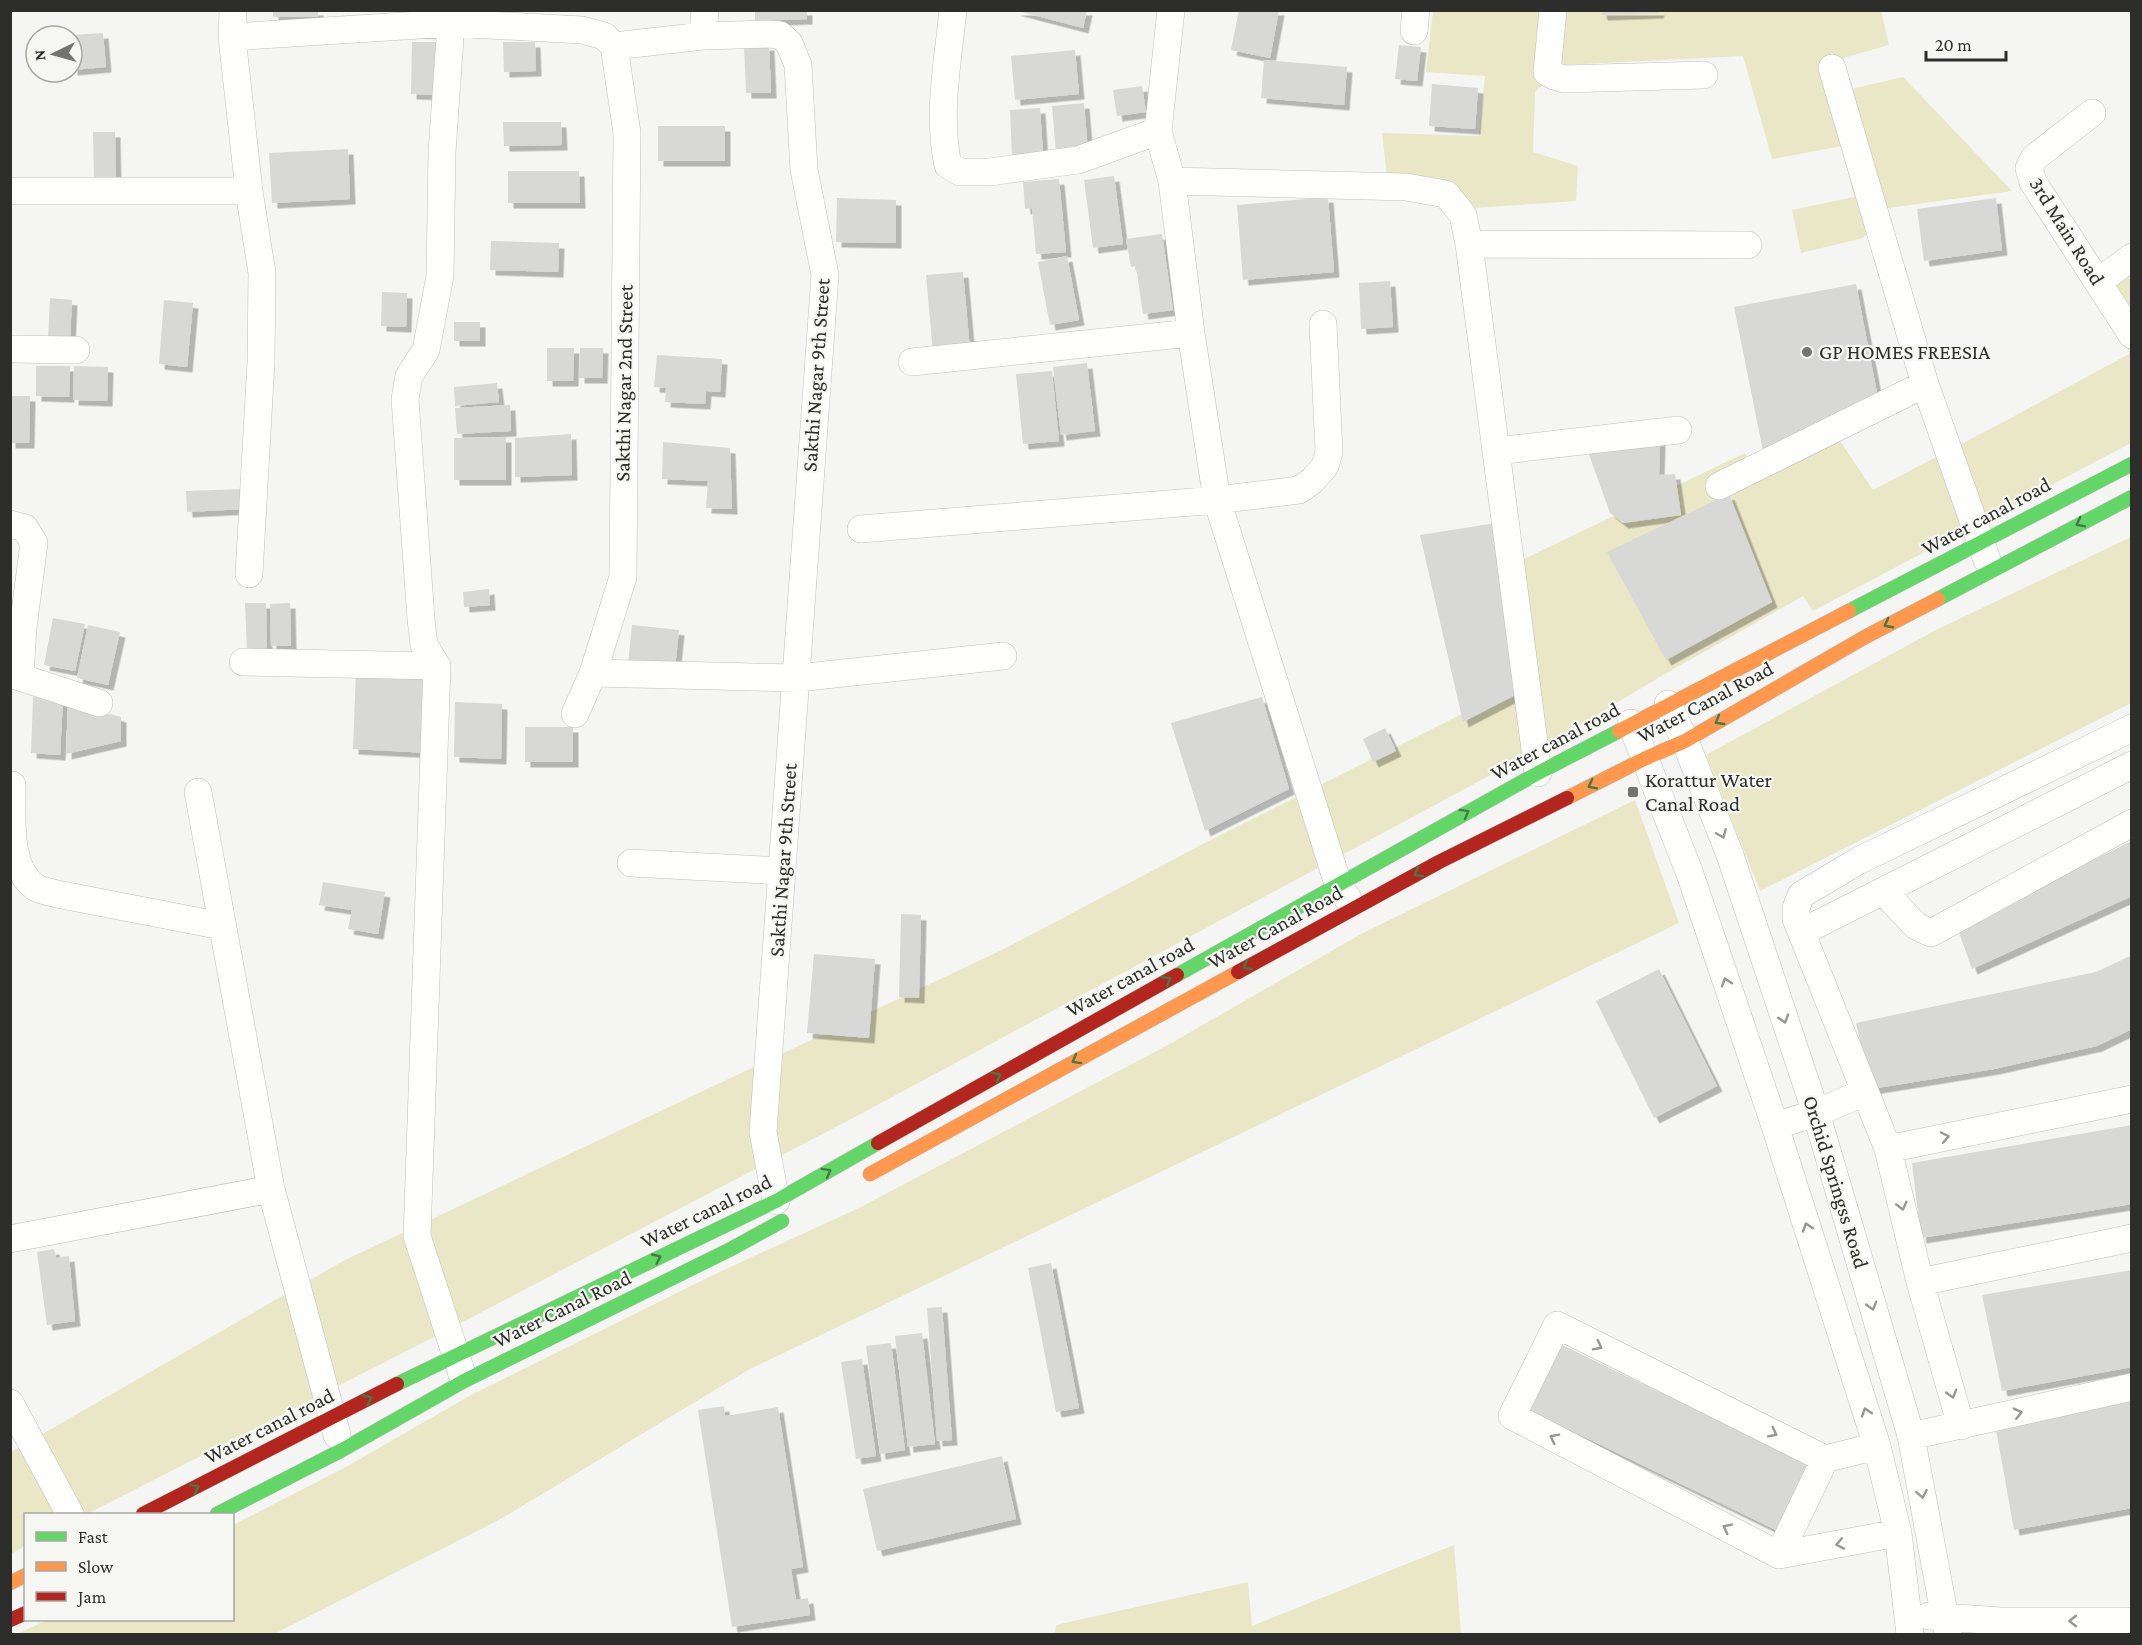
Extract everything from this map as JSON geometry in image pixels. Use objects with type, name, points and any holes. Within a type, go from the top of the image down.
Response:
[{"type":"main road","name":"Water canal road","points":[[147,1513],[456,1354],[786,1208],[1338,884],[1538,773],[1668,704],[1904,599],[1981,544],[2132,464]]},
{"type":"main road","name":"Water Canal Road","points":[[855,1182],[1439,862],[1644,759],[1685,741],[1904,599],[1990,569],[2132,496]]},
{"type":"main road","name":"Water Canal Road","points":[[221,1513],[342,1450],[464,1381],[731,1249],[786,1208]]},
{"type":"main road","points":[[10,1583],[24,1576]]},
{"type":"main road","points":[[10,1620],[24,1614]]},
{"type":"street","points":[[233,10],[232,37],[249,191],[262,273],[261,362],[249,574]]},
{"type":"street","points":[[953,10],[943,115],[948,165],[960,172],[990,172],[1078,160],[1158,131]]},
{"type":"street","points":[[1171,10],[1158,131],[1172,181],[1191,333],[1216,500],[1338,884],[1354,908]]},
{"type":"street","points":[[1553,10],[1547,72],[1554,76],[1564,79],[1704,75]]},
{"type":"street","points":[[232,37],[451,23],[570,20],[582,30],[604,36],[614,46]]},
{"type":"street","points":[[451,23],[442,152],[440,276],[426,350],[410,376],[405,399],[420,620],[424,645],[436,666],[417,1236],[464,1381]]},
{"type":"street","name":"Sakthi Nagar 9th Street","points":[[614,46],[704,23],[780,35],[789,42],[798,65],[804,170],[825,275],[763,1132],[786,1208]]},
{"type":"street","name":"Sakthi Nagar 2nd Street","points":[[575,714],[593,673],[622,577],[627,133],[614,46]]},
{"type":"street","points":[[1832,68],[1925,384],[1990,569]]},
{"type":"street","name":"3rd Main Road","points":[[2092,113],[2034,158],[2029,168],[2032,182],[2132,335]]},
{"type":"street","points":[[1172,181],[1406,187],[1446,194],[1463,215],[1469,244],[1538,773]]},
{"type":"street","points":[[10,191],[249,191]]},
{"type":"street","points":[[1469,244],[1748,245]]},
{"type":"street","points":[[2098,282],[2132,257]]},
{"type":"street","points":[[861,529],[1216,500],[1299,490],[1313,480],[1325,466],[1329,452],[1323,324]]},
{"type":"street","points":[[912,362],[1191,333]]},
{"type":"street","points":[[10,349],[76,350]]},
{"type":"street","points":[[1719,486],[1925,384]]},
{"type":"street","points":[[1496,451],[1678,430]]},
{"type":"street","points":[[10,524],[25,528],[33,543],[15,675],[99,703]]},
{"type":"street","points":[[593,673],[797,678],[1003,656]]},
{"type":"street","points":[[243,663],[436,666]]},
{"type":"street","name":"Orchid Springss Road","points":[[1668,704],[1730,855],[1816,1113],[1911,1436],[1947,1626]]},
{"type":"street","name":"Orchid Springss Road","points":[[1631,723],[1690,874],[1877,1446],[1898,1533],[1909,1624]]},
{"type":"street","points":[[1961,1426],[1920,1282],[1888,1149],[1796,919],[1796,908],[1801,895],[1858,861],[2132,728]]},
{"type":"street","points":[[1802,932],[2132,765]]},
{"type":"street","points":[[12,785],[15,855],[21,873],[36,888],[222,926]]},
{"type":"street","points":[[198,792],[271,1189],[342,1450]]},
{"type":"street","points":[[1883,891],[1916,926],[1931,933],[2132,823]]},
{"type":"street","points":[[631,863],[782,871]]},
{"type":"street","points":[[1774,1126],[1816,1113],[1865,1092]]},
{"type":"street","points":[[1888,1149],[2132,1099]]},
{"type":"street","points":[[10,1239],[271,1189]]},
{"type":"street","points":[[1920,1282],[2132,1238]]},
{"type":"street","points":[[1877,1446],[1824,1459],[1557,1325],[1512,1416],[1779,1555],[1898,1533]]},
{"type":"street","points":[[1911,1436],[2132,1388]]},
{"type":"street","points":[[10,1403],[40,1455],[69,1513]]},
{"type":"street","points":[[1779,1555],[1824,1459]]},
{"type":"street","points":[[1909,1624],[1947,1626],[2000,1621],[2132,1622]]},
{"type":"shaded area","points":[[1433,11],[1881,11],[1889,45],[1843,58],[1851,89],[1903,77],[2012,191],[1888,208],[1863,238],[1801,253],[1792,210],[1854,197],[1842,146],[1772,159],[1743,56],[1564,65],[1535,92],[1533,152],[1578,166],[1576,201],[1474,208],[1389,194],[1382,133],[1479,136],[1485,76],[1426,72]]},
{"type":"shaded area","points":[[2131,273],[2131,443],[1813,611],[1803,596],[1658,678],[1550,743],[855,1117],[430,1339],[89,1513],[24,1513],[24,1547],[11,1554],[11,1452],[345,1260],[1004,949],[1218,836],[1534,678],[1524,559],[1745,453],[1756,482],[1840,441],[1873,490],[2129,354],[2115,286]]},
{"type":"shaded area","points":[[2131,537],[2131,703],[1760,891],[1706,755],[1934,631]]},
{"type":"shaded area","points":[[1635,800],[1679,923],[750,1369],[497,1521],[274,1634],[17,1634],[45,1621],[234,1621],[234,1524],[346,1467],[471,1395],[713,1275],[859,1208],[1168,1045],[1361,934]]},
{"type":"shaded area","points":[[1454,1545],[1461,1634],[1055,1634],[1056,1625],[1248,1582],[1252,1626]]},
{"type":"building","points":[[273,10],[318,10],[318,17],[273,17]]},
{"type":"building","points":[[755,10],[807,10],[807,19],[755,21]]},
{"type":"building","points":[[1014,10],[1087,10],[1083,28]]},
{"type":"building","points":[[1239,10],[1279,10],[1270,58],[1231,50]]},
{"type":"building","points":[[1601,10],[1659,10],[1658,13],[1602,15]]},
{"type":"building","points":[[103,33],[106,67],[84,69],[84,34]]},
{"type":"building","points":[[412,42],[439,42],[438,95],[411,94]]},
{"type":"building","points":[[503,42],[535,42],[536,71],[504,72]]},
{"type":"building","points":[[769,45],[771,93],[746,93],[744,46]]},
{"type":"building","points":[[1399,45],[1421,47],[1417,81],[1395,79]]},
{"type":"building","points":[[1075,50],[1079,94],[1015,100],[1011,56]]},
{"type":"building","points":[[1264,60],[1347,67],[1344,105],[1261,98]]},
{"type":"building","points":[[1432,84],[1478,88],[1475,129],[1429,126]]},
{"type":"building","points":[[1142,86],[1146,112],[1117,116],[1113,90]]},
{"type":"building","points":[[1084,103],[1088,151],[1056,154],[1052,106]]},
{"type":"building","points":[[1040,108],[1043,155],[1012,157],[1010,110]]},
{"type":"building","points":[[503,122],[561,122],[562,145],[504,146]]},
{"type":"building","points":[[658,126],[725,126],[725,161],[658,161]]},
{"type":"building","points":[[93,132],[115,132],[116,181],[94,181]]},
{"type":"building","points":[[348,149],[350,199],[272,203],[269,153]]},
{"type":"building","points":[[508,171],[579,171],[580,203],[508,203]]},
{"type":"building","points":[[1114,176],[1123,244],[1093,248],[1084,180]]},
{"type":"building","points":[[1059,179],[1066,252],[1036,254],[1032,208],[1025,209],[1023,182]]},
{"type":"building","points":[[1328,197],[1334,272],[1243,280],[1237,205]]},
{"type":"building","points":[[837,198],[896,200],[896,243],[836,242]]},
{"type":"building","points":[[1996,198],[2002,250],[1924,261],[1917,209]]},
{"type":"building","points":[[1162,234],[1173,310],[1143,314],[1136,266],[1131,267],[1126,239]]},
{"type":"building","points":[[491,241],[559,243],[558,272],[490,270]]},
{"type":"building","points":[[1067,256],[1079,320],[1050,325],[1038,262]]},
{"type":"building","points":[[963,272],[970,350],[933,353],[926,275]]},
{"type":"building","points":[[1390,281],[1393,327],[1361,329],[1359,283]]},
{"type":"building","name":"GP HOMES FREESIA","points":[[1856,284],[1878,398],[1764,456],[1734,307]]},
{"type":"building","points":[[382,292],[407,293],[406,327],[381,326]]},
{"type":"building","points":[[50,298],[72,300],[70,340],[48,339]]},
{"type":"building","points":[[164,300],[193,303],[187,367],[159,364]]},
{"type":"building","points":[[454,322],[480,322],[480,341],[454,341]]},
{"type":"building","points":[[547,348],[574,348],[573,381],[547,381]]},
{"type":"building","points":[[580,348],[603,348],[602,378],[579,378]]},
{"type":"building","points":[[657,355],[722,359],[720,392],[706,391],[705,404],[665,402],[666,388],[654,387]]},
{"type":"building","points":[[1087,363],[1095,431],[1061,435],[1053,367]]},
{"type":"building","points":[[36,366],[70,366],[69,397],[36,396]]},
{"type":"building","points":[[74,366],[108,367],[107,401],[73,400]]},
{"type":"building","points":[[1052,371],[1059,441],[1023,444],[1016,374]]},
{"type":"building","points":[[497,383],[499,402],[455,406],[454,387]]},
{"type":"building","points":[[10,396],[30,396],[29,443],[10,443]]},
{"type":"building","points":[[510,405],[511,431],[457,434],[455,408]]},
{"type":"building","points":[[571,434],[572,475],[515,477],[515,438]]},
{"type":"building","points":[[506,437],[506,480],[454,480],[454,438]]},
{"type":"building","points":[[1660,440],[1659,475],[1675,474],[1681,515],[1623,523],[1610,513],[1587,449]]},
{"type":"building","points":[[663,442],[730,448],[732,509],[706,508],[708,481],[662,479]]},
{"type":"building","points":[[243,489],[244,509],[187,512],[186,491]]},
{"type":"building","points":[[1729,494],[1772,602],[1666,660],[1607,552]]},
{"type":"building","points":[[1496,523],[1521,692],[1463,722],[1420,535]]},
{"type":"building","points":[[489,589],[490,605],[464,607],[463,592]]},
{"type":"building","points":[[245,603],[266,603],[267,651],[247,651]]},
{"type":"building","points":[[290,603],[291,646],[271,646],[270,604]]},
{"type":"building","points":[[53,618],[85,624],[75,671],[44,665]]},
{"type":"building","points":[[88,625],[120,632],[108,685],[77,678]]},
{"type":"building","points":[[632,625],[679,630],[675,668],[628,664]]},
{"type":"building","points":[[356,670],[434,673],[430,753],[353,749]]},
{"type":"building","points":[[33,697],[63,699],[60,755],[31,753]]},
{"type":"building","points":[[1262,697],[1289,789],[1205,831],[1171,723]]},
{"type":"building","points":[[455,702],[502,704],[501,759],[454,757]]},
{"type":"building","points":[[68,704],[121,717],[121,741],[66,754]]},
{"type":"building","points":[[525,727],[573,727],[573,762],[525,762]]},
{"type":"building","points":[[1385,728],[1396,751],[1373,762],[1363,739]]},
{"type":"building","points":[[2132,841],[2132,896],[1972,969],[1957,927]]},
{"type":"building","points":[[323,882],[385,892],[378,934],[348,929],[352,910],[319,905]]},
{"type":"building","points":[[901,914],[921,915],[919,998],[899,997]]},
{"type":"building","points":[[814,954],[875,959],[869,1038],[807,1033]]},
{"type":"building","points":[[2132,955],[2132,1029],[2097,1046],[1994,1069],[1871,1089],[1856,1023],[2096,972]]},
{"type":"building","points":[[1659,969],[1717,1086],[1654,1118],[1596,1001]]},
{"type":"building","points":[[2132,1125],[2132,1204],[1921,1238],[1912,1163]]},
{"type":"building","points":[[54,1249],[56,1258],[69,1256],[75,1321],[47,1325],[37,1252]]},
{"type":"building","points":[[1051,1263],[1079,1408],[1056,1412],[1028,1268]]},
{"type":"building","points":[[2132,1270],[2132,1367],[2002,1391],[1982,1295]]},
{"type":"building","points":[[942,1307],[952,1440],[937,1441],[927,1308]]},
{"type":"building","points":[[922,1333],[935,1444],[908,1447],[895,1336]]},
{"type":"building","points":[[1556,1342],[1808,1464],[1776,1530],[1525,1408]]},
{"type":"building","points":[[891,1343],[905,1450],[880,1454],[866,1346]]},
{"type":"building","points":[[862,1359],[876,1456],[856,1459],[841,1362]]},
{"type":"building","points":[[2132,1399],[2132,1508],[2014,1530],[1995,1424]]},
{"type":"building","points":[[724,1406],[725,1416],[778,1407],[803,1567],[791,1569],[796,1600],[808,1598],[810,1615],[732,1627],[698,1410]]},
{"type":"building","points":[[1002,1456],[1016,1519],[877,1551],[863,1489]]},
{"type":"traffic: fast","points":[[1849,611],[2132,464]]},
{"type":"traffic: fast","points":[[1938,599],[2132,497]]},
{"type":"traffic: fast","points":[[1177,975],[1538,773],[1619,731]]},
{"type":"traffic: fast","points":[[397,1384],[776,1201],[878,1143]]},
{"type":"traffic: fast","points":[[219,1513],[342,1450],[464,1381],[731,1249],[782,1221]]},
{"type":"traffic: slow","points":[[1567,798],[1685,741],[1865,637],[1938,599]]},
{"type":"traffic: slow","points":[[1619,731],[1849,611]]},
{"type":"traffic: slow","points":[[870,1174],[1238,972]]},
{"type":"traffic: slow","points":[[10,1583],[24,1576]]},
{"type":"traffic: jam","points":[[1238,972],[1439,862],[1567,798]]},
{"type":"traffic: jam","points":[[878,1143],[1177,975]]},
{"type":"traffic: jam","points":[[145,1513],[397,1384]]},
{"type":"traffic: jam","points":[[10,1620],[24,1614]]},
{"type":"place","name":"GP HOMES FREESIA","points":[[1807,352]]},
{"type":"place","name":"Korattur Water Canal Road","points":[[1633,792]]}]
